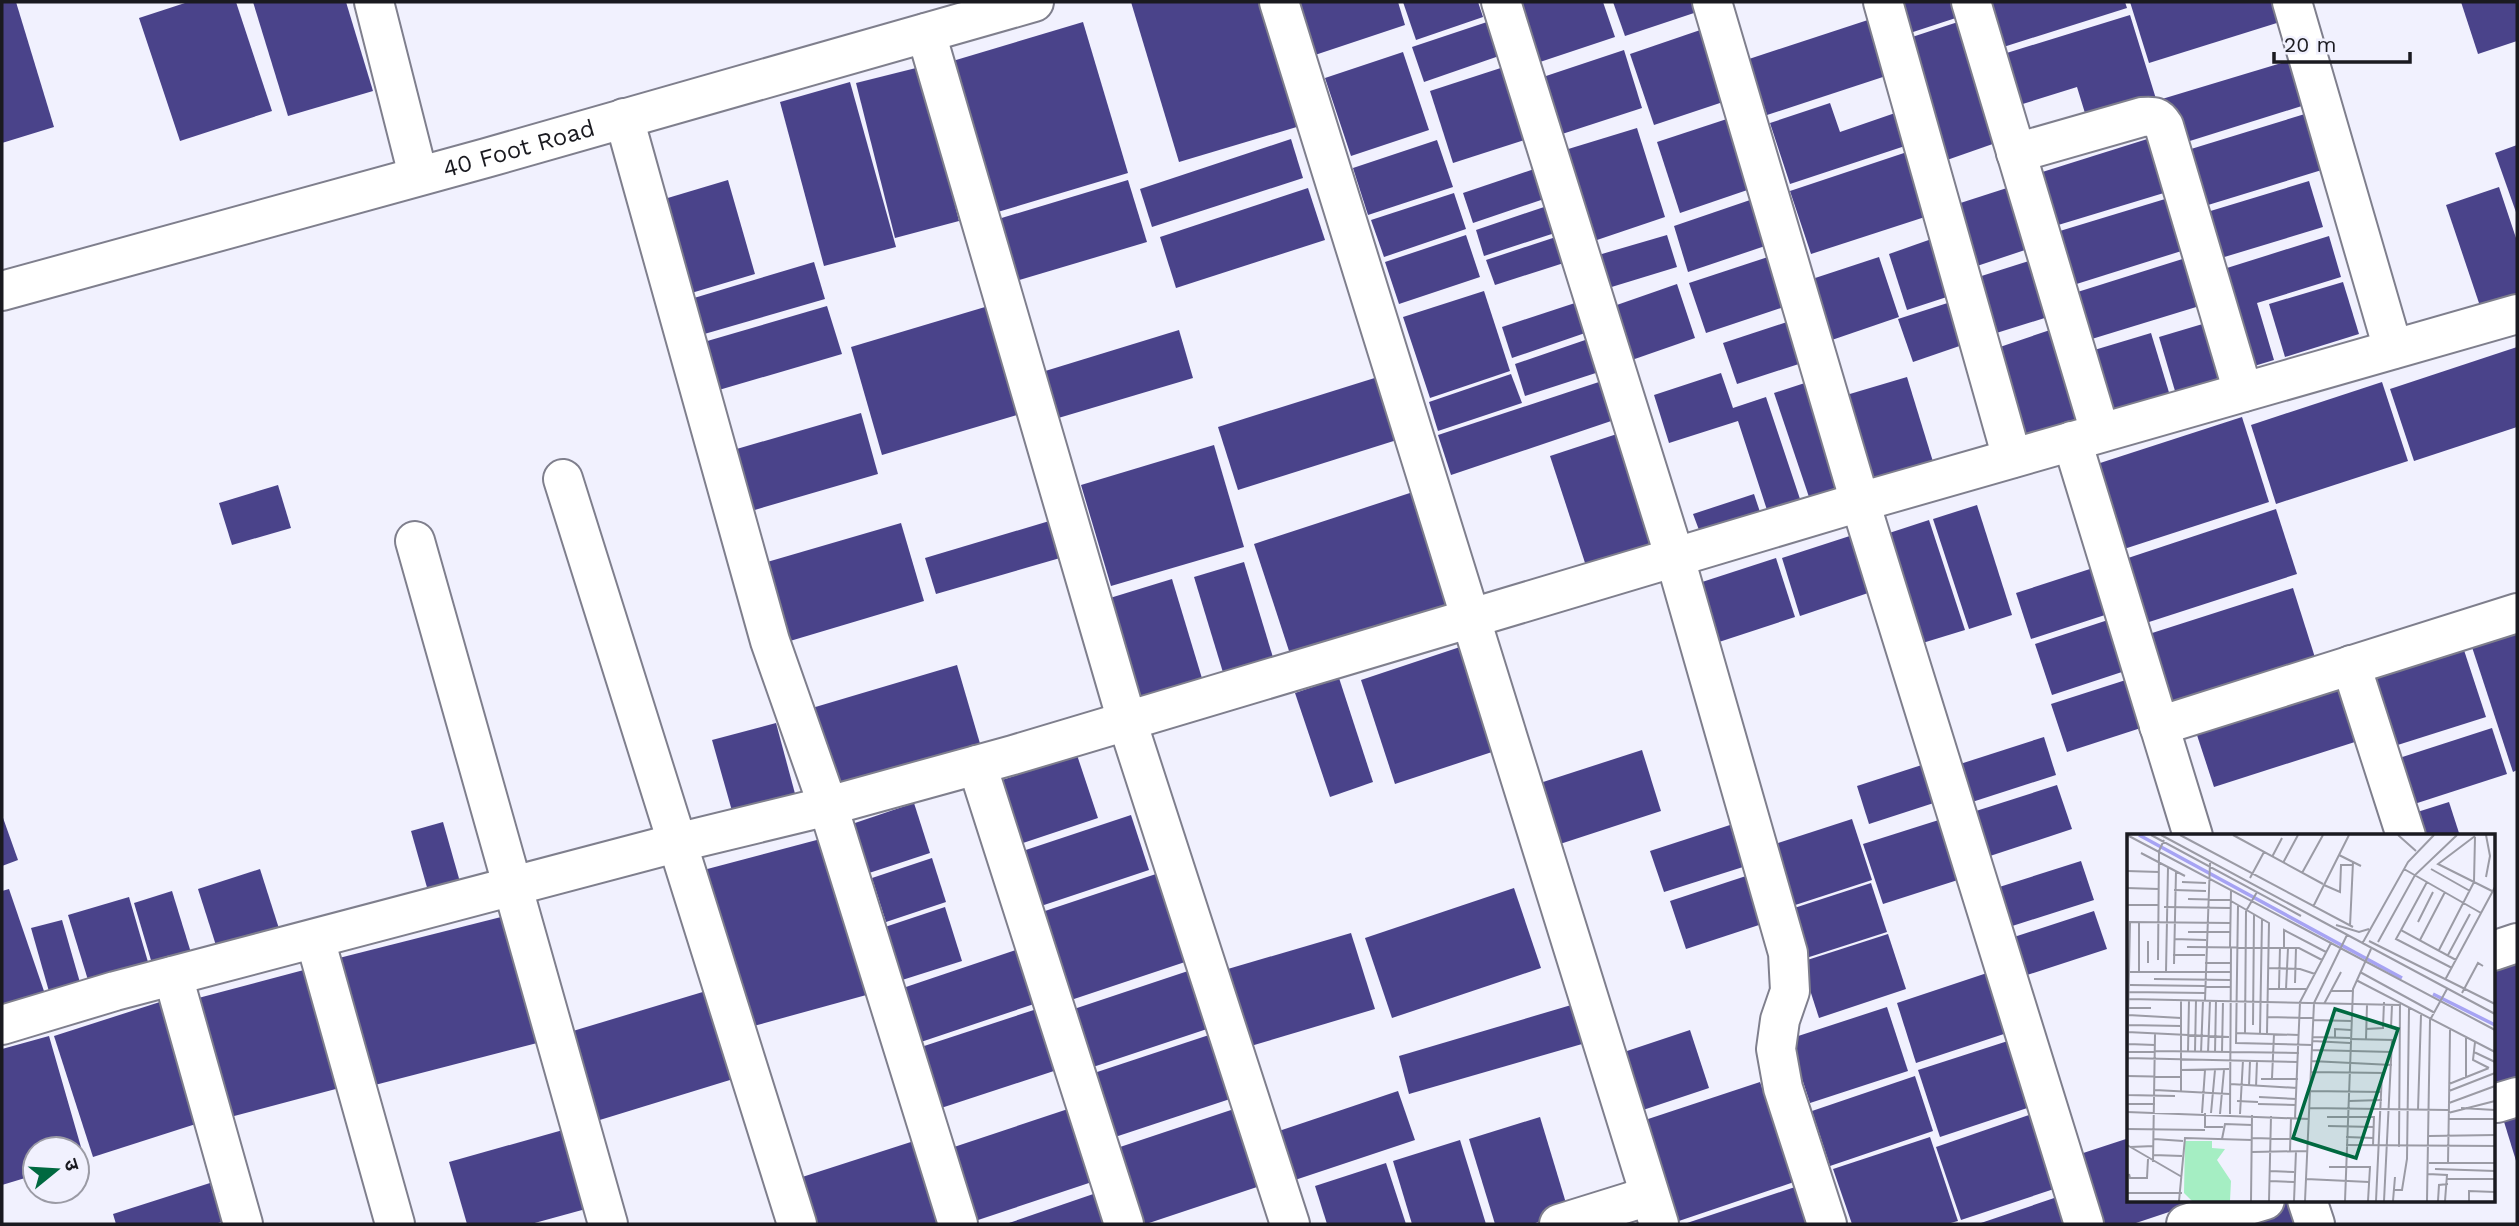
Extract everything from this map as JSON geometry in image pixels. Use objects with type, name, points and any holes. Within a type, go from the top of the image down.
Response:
[{"type":"street","points":[[374,2],[418,175]]},
{"type":"street","name":"40 Foot Road","points":[[2,291],[1034,2]]},
{"type":"street","points":[[1279,2],[1654,1210],[1559,1224]]},
{"type":"street","points":[[1501,2],[1675,558],[1788,953],[1790,990],[1780,1020],[1776,1049],[1783,1088],[1827,1224]]},
{"type":"street","points":[[1712,2],[1860,502],[2084,1224]]},
{"type":"street","points":[[1883,2],[2012,458]]},
{"type":"street","points":[[1971,2],[2016,153],[2159,726],[2192,834]]},
{"type":"street","points":[[2292,2],[2393,349]]},
{"type":"street","points":[[926,33],[1127,721],[1290,1224]]},
{"type":"street","points":[[2016,153],[2142,117],[2159,118],[2164,126],[2243,392]]},
{"type":"street","points":[[624,118],[770,641],[828,806],[958,1224]]},
{"type":"street","points":[[2,1025],[173,976],[977,765],[1860,502],[2517,314]]},
{"type":"street","points":[[563,479],[797,1224]]},
{"type":"street","points":[[415,541],[608,1224]]},
{"type":"street","points":[[2159,726],[2517,613]]},
{"type":"street","points":[[2351,665],[2405,834]]},
{"type":"street","points":[[977,765],[1124,1224]]},
{"type":"street","points":[[315,939],[396,1224]]},
{"type":"street","points":[[2494,951],[2517,943]]},
{"type":"street","points":[[173,976],[243,1224]]},
{"type":"street","points":[[2186,1224],[2258,1202]]},
{"type":"street","points":[[2308,1202],[2315,1224]]},
{"type":"building","points":[[2,2],[16,2],[54,127],[2,143]]},
{"type":"building","points":[[188,2],[236,2],[272,111],[180,141],[139,18]]},
{"type":"building","points":[[253,2],[346,2],[373,91],[288,116]]},
{"type":"building","points":[[1131,2],[1263,2],[1300,126],[1179,162]]},
{"type":"building","points":[[1290,2],[1398,2],[1405,25],[1309,57]]},
{"type":"building","points":[[1403,2],[1478,2],[1483,17],[1416,40]]},
{"type":"building","points":[[1513,2],[1603,2],[1615,37],[1534,64]]},
{"type":"building","points":[[1613,2],[1700,2],[1703,10],[1625,36]]},
{"type":"building","points":[[1896,2],[1967,2],[1971,13],[1907,34]]},
{"type":"building","points":[[1979,2],[2125,2],[2127,8],[1994,50]]},
{"type":"building","points":[[2130,2],[2284,2],[2290,19],[2149,63]]},
{"type":"building","points":[[2461,2],[2517,2],[2517,41],[2478,54]]},
{"type":"building","points":[[2130,15],[2157,102],[2088,123],[2077,87],[2013,107],[1997,56]]},
{"type":"building","points":[[1874,18],[1892,74],[1767,115],[1749,59]]},
{"type":"building","points":[[1967,19],[2007,139],[1947,160],[1906,39]]},
{"type":"building","points":[[1083,22],[1128,173],[991,214],[946,63]]},
{"type":"building","points":[[1487,22],[1499,56],[1424,82],[1412,47]]},
{"type":"building","points":[[1709,27],[1732,99],[1654,125],[1630,54]]},
{"type":"building","points":[[1624,50],[1642,108],[1556,136],[1537,79]]},
{"type":"building","points":[[1403,52],[1429,130],[1351,156],[1325,78]]},
{"type":"building","points":[[2291,60],[2305,105],[2177,145],[2162,99]]},
{"type":"building","points":[[1513,64],[1537,136],[1453,163],[1430,91]]},
{"type":"building","points":[[920,67],[959,221],[895,238],[856,83]]},
{"type":"building","points":[[850,82],[896,247],[824,266],[780,102]]},
{"type":"building","points":[[1830,103],[1840,132],[1898,112],[1908,145],[1790,184],[1770,123]]},
{"type":"building","points":[[2308,113],[2325,169],[2195,209],[2178,153]]},
{"type":"building","points":[[1739,115],[1762,185],[1680,213],[1657,142]]},
{"type":"building","points":[[1637,128],[1665,217],[1594,241],[1565,150]]},
{"type":"building","points":[[2160,135],[2177,189],[2045,229],[2030,176]]},
{"type":"building","points":[[1291,139],[1303,178],[1152,227],[1140,189]]},
{"type":"building","points":[[1437,140],[1453,187],[1368,215],[1353,168]]},
{"type":"building","points":[[2517,145],[2517,215],[2495,153]]},
{"type":"building","points":[[1910,151],[1931,215],[1811,254],[1790,191]]},
{"type":"building","points":[[1540,167],[1550,197],[1473,223],[1463,193]]},
{"type":"building","points":[[728,180],[755,274],[688,294],[661,200]]},
{"type":"building","points":[[1128,180],[1147,242],[1013,282],[995,220]]},
{"type":"building","points":[[2309,181],[2323,227],[2208,262],[2194,216]]},
{"type":"building","points":[[2010,187],[2031,248],[1968,269],[1948,207]]},
{"type":"building","points":[[2499,187],[2517,241],[2517,301],[2482,312],[2446,205]]},
{"type":"building","points":[[1308,188],[1325,240],[1176,288],[1160,237]]},
{"type":"building","points":[[1454,193],[1466,229],[1384,257],[1371,220]]},
{"type":"building","points":[[2175,196],[2191,248],[2067,287],[2050,234]]},
{"type":"building","points":[[1753,199],[1768,245],[1688,272],[1674,226]]},
{"type":"building","points":[[1553,204],[1561,231],[1484,256],[1476,230]]},
{"type":"building","points":[[1466,235],[1480,277],[1399,304],[1385,262]]},
{"type":"building","points":[[1562,235],[1570,261],[1495,285],[1486,260]]},
{"type":"building","points":[[1667,235],[1677,267],[1605,289],[1595,256]]},
{"type":"building","points":[[1940,236],[1959,293],[1907,310],[1889,254]]},
{"type":"building","points":[[2329,236],[2341,277],[2257,303],[2274,360],[2241,370],[2211,273]]},
{"type":"building","points":[[1771,256],[1787,306],[1706,333],[1689,283]]},
{"type":"building","points":[[2192,256],[2206,304],[2082,342],[2068,295]]},
{"type":"building","points":[[1879,257],[1899,317],[1826,342],[1806,281]]},
{"type":"building","points":[[2032,260],[2051,316],[1990,335],[1972,279]]},
{"type":"building","points":[[814,262],[825,299],[694,337],[684,301]]},
{"type":"building","points":[[2343,282],[2359,334],[2285,357],[2269,304]]},
{"type":"building","points":[[1677,284],[1695,338],[1629,361],[1611,307]]},
{"type":"building","points":[[1484,291],[1510,371],[1430,398],[1403,317]]},
{"type":"building","points":[[1963,298],[1977,340],[1913,362],[1898,319]]},
{"type":"building","points":[[1578,302],[1588,332],[1512,358],[1502,327]]},
{"type":"building","points":[[827,306],[842,354],[712,392],[697,344]]},
{"type":"building","points":[[985,307],[1017,415],[882,455],[851,347]]},
{"type":"building","points":[[2216,320],[2233,374],[2175,391],[2159,337]]},
{"type":"building","points":[[1790,321],[1805,362],[1737,384],[1723,343]]},
{"type":"building","points":[[1179,330],[1193,378],[1055,419],[1042,372]]},
{"type":"building","points":[[2050,330],[2082,424],[2025,443],[1994,349]]},
{"type":"building","points":[[2151,333],[2171,399],[2102,420],[2081,354]]},
{"type":"building","points":[[1591,338],[1602,371],[1525,396],[1515,364]]},
{"type":"building","points":[[2517,347],[2517,427],[2414,461],[2390,389]]},
{"type":"building","points":[[1721,373],[1733,408],[1766,397],[1800,499],[1767,510],[1738,421],[1669,443],[1654,395]]},
{"type":"building","points":[[1511,374],[1522,403],[1438,431],[1429,402]]},
{"type":"building","points":[[1381,376],[1400,439],[1238,490],[1218,427]]},
{"type":"building","points":[[1907,377],[1934,465],[1870,484],[1843,396]]},
{"type":"building","points":[[1608,379],[1620,418],[1451,475],[1438,435]]},
{"type":"building","points":[[1814,380],[1847,484],[1809,497],[1774,393]]},
{"type":"building","points":[[2382,382],[2408,461],[2276,504],[2251,425]]},
{"type":"building","points":[[861,413],[878,474],[741,514],[723,453]]},
{"type":"building","points":[[2242,417],[2269,502],[2124,549],[2097,464]]},
{"type":"building","points":[[1623,432],[1662,548],[1588,572],[1550,456]]},
{"type":"building","points":[[1214,445],[1244,547],[1111,586],[1081,485]]},
{"type":"building","points":[[278,485],[291,528],[232,545],[219,503]]},
{"type":"building","points":[[1416,491],[1453,605],[1291,657],[1254,544]]},
{"type":"building","points":[[1754,494],[1762,518],[1702,538],[1693,514]]},
{"type":"building","points":[[1977,505],[2012,615],[1969,629],[1933,519]]},
{"type":"building","points":[[2276,509],[2297,574],[2146,623],[2125,559]]},
{"type":"building","points":[[1056,519],[1067,556],[936,594],[925,558]]},
{"type":"building","points":[[1929,520],[1965,630],[1916,645],[1880,536]]},
{"type":"building","points":[[901,523],[924,601],[780,644],[757,565]]},
{"type":"building","points":[[1859,533],[1877,590],[1800,616],[1782,558]]},
{"type":"building","points":[[1776,558],[1795,617],[1719,642],[1699,583]]},
{"type":"building","points":[[1244,562],[1275,664],[1225,679],[1194,577]]},
{"type":"building","points":[[2093,568],[2108,614],[2031,639],[2016,593]]},
{"type":"building","points":[[1172,579],[1204,685],[1142,704],[1110,598]]},
{"type":"building","points":[[2293,588],[2318,667],[2174,714],[2149,634]]},
{"type":"building","points":[[2111,619],[2128,670],[2052,695],[2035,644]]},
{"type":"building","points":[[2517,622],[2517,770],[2513,772],[2469,638]]},
{"type":"building","points":[[2460,638],[2486,717],[2385,749],[2360,671]]},
{"type":"building","points":[[1460,647],[1495,751],[1395,784],[1361,680]]},
{"type":"building","points":[[957,665],[981,747],[835,791],[812,708]]},
{"type":"building","points":[[1339,678],[1373,782],[1330,797],[1295,693]]},
{"type":"building","points":[[2132,678],[2147,726],[2067,752],[2051,704]]},
{"type":"building","points":[[2338,679],[2358,741],[2214,787],[2194,726]]},
{"type":"building","points":[[776,723],[797,801],[734,818],[712,740]]},
{"type":"building","points":[[2492,728],[2507,774],[2405,807],[2390,761]]},
{"type":"building","points":[[2044,737],[2056,775],[1969,803],[1957,765]]},
{"type":"building","points":[[1642,750],[1661,811],[1560,844],[1540,783]]},
{"type":"building","points":[[1077,755],[1098,818],[1020,844],[999,781]]},
{"type":"building","points":[[1931,762],[1943,800],[1869,824],[1857,786]]},
{"type":"building","points":[[2057,785],[2072,829],[1990,856],[1976,811]]},
{"type":"building","points":[[2449,802],[2459,834],[2417,834],[2411,814]]},
{"type":"building","points":[[914,803],[930,853],[869,873],[852,824]]},
{"type":"building","points":[[2,815],[18,860],[2,866]]},
{"type":"building","points":[[1131,815],[1149,870],[1032,909],[1014,854]]},
{"type":"building","points":[[1945,818],[1964,878],[1883,904],[1863,844]]},
{"type":"building","points":[[1852,819],[1872,880],[1786,908],[1766,847]]},
{"type":"building","points":[[443,822],[462,889],[430,898],[411,831]]},
{"type":"building","points":[[1730,825],[1743,867],[1664,892],[1650,851]]},
{"type":"building","points":[[828,837],[870,994],[739,1030],[696,872]]},
{"type":"building","points":[[932,858],[946,902],[886,922],[872,878]]},
{"type":"building","points":[[2081,861],[2094,900],[2006,928],[1993,889]]},
{"type":"building","points":[[260,869],[282,938],[220,958],[198,889]]},
{"type":"building","points":[[1162,872],[1191,960],[1059,1004],[1030,916]]},
{"type":"building","points":[[1746,876],[1762,924],[1686,949],[1670,901]]},
{"type":"building","points":[[1871,883],[1887,932],[1800,960],[1785,911]]},
{"type":"building","points":[[1514,888],[1541,968],[1392,1018],[1365,938]]},
{"type":"building","points":[[9,889],[46,997],[2,1013],[2,891]]},
{"type":"building","points":[[172,891],[192,956],[153,967],[134,903]]},
{"type":"building","points":[[129,897],[148,962],[88,980],[68,915]]},
{"type":"building","points":[[945,907],[962,961],[899,981],[882,928]]},
{"type":"building","points":[[2094,911],[2107,949],[2027,975],[2014,937]]},
{"type":"building","points":[[509,915],[541,1042],[371,1086],[339,958]]},
{"type":"building","points":[[62,920],[81,986],[50,995],[31,928]]},
{"type":"building","points":[[1351,933],[1375,1009],[1244,1048],[1221,971]]},
{"type":"building","points":[[1888,934],[1906,989],[1819,1018],[1801,962]]},
{"type":"building","points":[[1025,947],[1043,1001],[912,1045],[894,991]]},
{"type":"building","points":[[2517,961],[2517,1088],[2494,1090],[2494,969]]},
{"type":"building","points":[[315,967],[347,1086],[219,1120],[187,1001]]},
{"type":"building","points":[[1191,970],[1210,1028],[1084,1070],[1065,1012]]},
{"type":"building","points":[[1996,970],[2016,1030],[1916,1063],[1897,1003]]},
{"type":"building","points":[[716,988],[743,1076],[590,1123],[563,1034]]},
{"type":"building","points":[[163,1001],[202,1122],[93,1157],[91,1135],[86,1135],[54,1036]]},
{"type":"building","points":[[1578,1003],[1589,1042],[1409,1094],[1399,1056]]},
{"type":"building","points":[[1887,1007],[1908,1071],[1810,1103],[1789,1039]]},
{"type":"building","points":[[1040,1008],[1060,1069],[935,1110],[915,1049]]},
{"type":"building","points":[[1690,1030],[1709,1088],[1637,1112],[1618,1054]]},
{"type":"building","points":[[1209,1035],[1230,1099],[1103,1141],[1082,1077]]},
{"type":"building","points":[[49,1036],[78,1135],[21,1135],[21,1179],[2,1185],[2,1049]]},
{"type":"building","points":[[2014,1039],[2036,1105],[1940,1137],[1918,1070]]},
{"type":"building","points":[[1915,1076],[1933,1131],[1830,1166],[1812,1111]]},
{"type":"building","points":[[1760,1082],[1794,1182],[1670,1224],[1636,1123]]},
{"type":"building","points":[[1398,1091],[1415,1140],[1286,1183],[1270,1134]]},
{"type":"building","points":[[1077,1106],[1101,1179],[972,1222],[948,1149]]},
{"type":"building","points":[[2517,1107],[2517,1164],[2501,1112]]},
{"type":"building","points":[[1237,1108],[1263,1185],[1146,1224],[1126,1224],[1102,1153]]},
{"type":"building","points":[[2038,1112],[2063,1186],[1961,1220],[1936,1147]]},
{"type":"building","points":[[1540,1117],[1569,1213],[1532,1224],[1495,1224],[1469,1139]]},
{"type":"building","points":[[570,1128],[593,1207],[531,1224],[467,1224],[449,1162]]},
{"type":"building","points":[[1930,1137],[1958,1221],[1947,1224],[1852,1224],[1833,1169]]},
{"type":"building","points":[[2127,1139],[2127,1202],[2199,1202],[2133,1224],[2093,1224],[2071,1157]]},
{"type":"building","points":[[1460,1140],[1486,1224],[1412,1224],[1393,1161]]},
{"type":"building","points":[[914,1141],[941,1224],[811,1224],[796,1179]]},
{"type":"building","points":[[1386,1163],[1406,1224],[1327,1224],[1315,1186]]},
{"type":"building","points":[[210,1183],[222,1222],[116,1224],[113,1214]]},
{"type":"building","points":[[1798,1186],[1811,1224],[1684,1224]]},
{"type":"building","points":[[1105,1190],[1116,1224],[1006,1224]]},
{"type":"building","points":[[2063,1195],[2073,1224],[1978,1224]]},
{"type":"building","points":[[2288,1202],[2295,1224],[2220,1224]]}]
